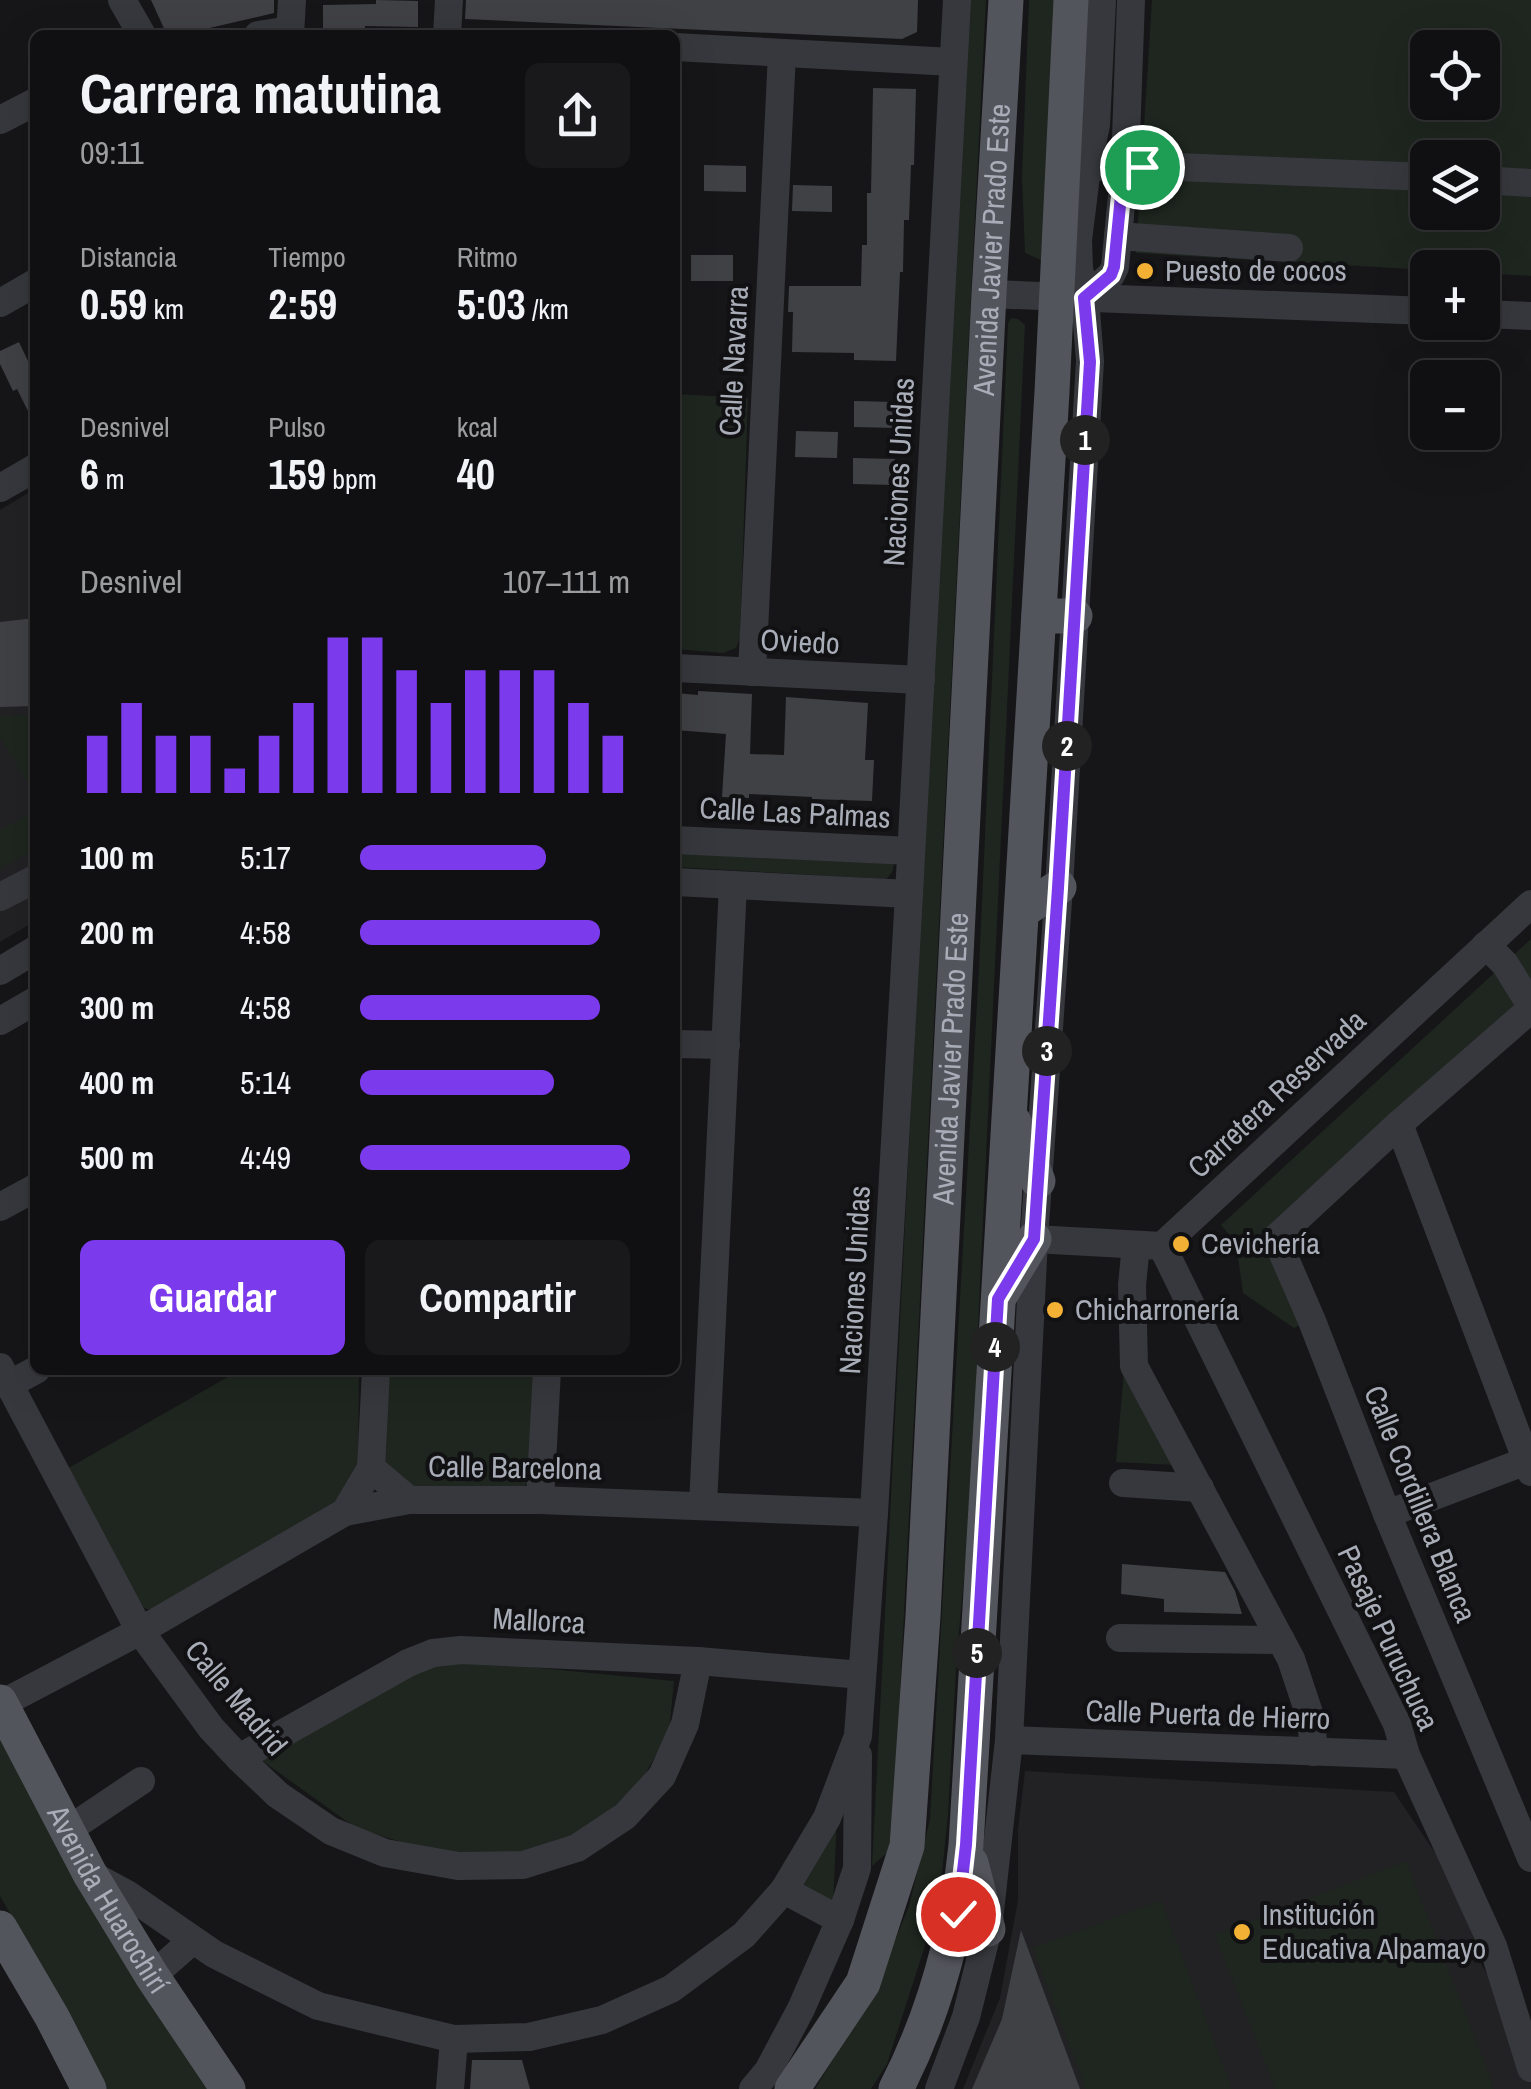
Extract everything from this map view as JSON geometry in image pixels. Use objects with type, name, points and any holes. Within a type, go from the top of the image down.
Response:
[{"type":"main road","name":"Avenida Javier Prado Este","points":[[792,2089],[863,1982],[907,1846],[924,1616],[1006,0]]},
{"type":"main road","name":"Avenida Javier Prado Este","points":[[896,2089],[940,1985],[958,1914],[966,1845],[1038,616],[1071,297],[1071,0]]},
{"type":"main road","points":[[1038,616],[1074,616]]},
{"type":"main road","points":[[1022,911],[1058,888]]},
{"type":"main road","points":[[1010,1112],[1038,1181]]},
{"type":"main road","points":[[998,1299],[1034,1239]]},
{"type":"main road","name":"Avenida Huarochirí","points":[[0,1703],[90,1874],[228,2089]]},
{"type":"main road","points":[[966,1845],[988,1930]]},
{"type":"main road","points":[[0,1928],[90,2089]]},
{"type":"street","points":[[122,0],[139,30]]},
{"type":"street","points":[[290,30],[292,0]]},
{"type":"street","points":[[447,30],[449,0]]},
{"type":"street","name":"Naciones Unidas","points":[[90,1874],[127,1894],[214,1954],[318,2006],[454,2039],[529,2037],[602,2020],[671,1989],[744,1934],[784,1890],[828,1818],[858,1736],[874,1513],[957,0]]},
{"type":"street","points":[[939,2089],[966,2017],[988,1930],[1008,1740],[1034,1239],[1090,362],[1071,297],[1079,268],[1086,168],[1096,125],[1102,0]]},
{"type":"street","points":[[1071,297],[1111,275],[1114,267],[1124,165],[1130,0]]},
{"type":"street","points":[[680,47],[954,62]]},
{"type":"street","name":"Calle Navarra","points":[[752,672],[782,53]]},
{"type":"street","points":[[2,114],[30,104]]},
{"type":"street","points":[[1086,168],[1124,165],[1410,176]]},
{"type":"street","points":[[1500,181],[1531,182]]},
{"type":"street","points":[[1118,236],[1288,248]]},
{"type":"street","points":[[0,303],[30,286]]},
{"type":"street","points":[[989,294],[1410,310]]},
{"type":"street","points":[[1500,315],[1531,316]]},
{"type":"street","points":[[0,488],[30,471]]},
{"type":"street","name":"Oviedo","points":[[680,668],[921,680]]},
{"type":"street","name":"Calle Las Palmas","points":[[680,840],[912,850]]},
{"type":"street","points":[[0,897],[30,882]]},
{"type":"street","points":[[680,882],[910,894]]},
{"type":"street","points":[[704,1505],[734,886]]},
{"type":"street","name":"Carretera Reservada","points":[[1149,1245],[1531,904]]},
{"type":"street","points":[[1387,1514],[1529,1464],[1399,1124],[1531,1008],[1504,964],[1486,945]]},
{"type":"street","points":[[0,970],[30,953]]},
{"type":"street","points":[[0,1021],[30,1004]]},
{"type":"street","points":[[680,1044],[726,1045]]},
{"type":"street","name":"Calle Cordillera Blanca","points":[[1399,1124],[1276,1238],[1531,1858]]},
{"type":"street","points":[[0,1207],[30,1191]]},
{"type":"street","points":[[1034,1239],[1149,1245],[1132,1285],[1134,1366],[1290,1660],[1312,1722],[1312,1752]]},
{"type":"street","name":"Pasaje Puruchuca","points":[[1149,1245],[1397,1724],[1406,1755],[1493,1946],[1531,2068]]},
{"type":"street","points":[[5,1376],[30,1371]]},
{"type":"street","points":[[345,1512],[371,1468],[376,1375]]},
{"type":"street","points":[[540,1500],[547,1375]]},
{"type":"street","name":"Calle Madrid","points":[[5,1376],[140,1631],[211,1728],[278,1795],[331,1830],[385,1853],[458,1866],[523,1865],[577,1848],[625,1816],[662,1776],[686,1724],[698,1662]]},
{"type":"street","name":"Calle Barcelona","points":[[371,1468],[410,1500],[540,1500],[874,1513]]},
{"type":"street","points":[[1123,1483],[1200,1488]]},
{"type":"street","points":[[0,1703],[140,1631],[345,1512],[410,1500]]},
{"type":"street","points":[[1120,1638],[1280,1640]]},
{"type":"street","name":"Mallorca","points":[[239,1758],[408,1662],[433,1653],[461,1650],[698,1662],[862,1675]]},
{"type":"street","points":[[753,2089],[768,2071],[801,2009],[840,1920],[857,1868],[858,1736]]},
{"type":"street","name":"Calle Puerta de Hierro","points":[[1008,1740],[1406,1755]]},
{"type":"street","points":[[68,1830],[141,1782]]},
{"type":"street","points":[[784,1890],[840,1920]]},
{"type":"street","points":[[152,1976],[193,1940]]},
{"type":"street","points":[[450,2089],[454,2039]]},
{"type":"shaded area","points":[[968,0],[986,0],[898,1732],[889,1851],[872,1866]]},
{"type":"shaded area","points":[[1029,0],[1061,0],[1041,260],[1025,253],[1022,177]]},
{"type":"shaded area","points":[[1152,0],[1531,0],[1531,276],[1500,274],[1500,250],[1410,250],[1410,269],[1136,253]]},
{"type":"shaded area","points":[[1011,318],[1025,325],[972,1493],[939,1902],[887,2064],[871,2089],[815,2089],[875,1989],[909,1906],[930,1819],[979,969]]},
{"type":"shaded area","points":[[680,394],[748,398],[740,638],[736,648],[723,653],[680,649]]},
{"type":"shaded area","points":[[30,492],[30,924],[0,942],[0,510]]},
{"type":"shaded area","points":[[30,714],[30,787],[0,737],[0,716]]},
{"type":"shaded area","points":[[30,814],[30,853],[0,868],[0,830]]},
{"type":"shaded area","points":[[680,847],[894,859],[886,879],[680,867]]},
{"type":"shaded area","points":[[1531,939],[1531,1009],[1278,1238],[1311,1320],[1294,1328],[1243,1293],[1236,1243],[1221,1225]]},
{"type":"shaded area","points":[[1125,1360],[1176,1465],[1116,1462]]},
{"type":"shaded area","points":[[231,1375],[359,1375],[358,1472],[335,1506],[158,1609],[146,1609],[139,1603],[65,1470]]},
{"type":"shaded area","points":[[386,1375],[538,1375],[528,1483],[517,1492],[413,1492],[383,1464]]},
{"type":"shaded area","points":[[444,1659],[674,1681],[669,1732],[640,1783],[595,1824],[548,1848],[499,1856],[424,1849],[356,1828],[257,1757]]},
{"type":"shaded area","points":[[0,1723],[219,2089],[105,2089],[84,2041],[0,1896]]},
{"type":"shaded area","name":"Institución Educativa Alpamayo","points":[[1025,1771],[1394,1792],[1460,1890],[1481,1964],[1526,2036],[1531,2089],[963,2089],[1000,1998],[1018,1900],[1018,1830]]},
{"type":"shaded area","points":[[837,1817],[833,1906],[800,1887]]},
{"type":"shaded area","points":[[1406,1861],[1495,2089],[1275,2089],[1215,1935]]},
{"type":"shaded area","points":[[1161,1900],[1232,2089],[1086,2089],[1033,1948]]},
{"type":"building","points":[[151,0],[274,0],[274,13],[201,30],[165,30]]},
{"type":"building","points":[[376,0],[418,1],[418,27],[323,30],[323,5],[376,4]]},
{"type":"building","points":[[466,0],[918,0],[917,32],[902,39],[465,19]]},
{"type":"building","points":[[873,88],[916,89],[914,165],[909,220],[904,220],[896,361],[854,360],[854,353],[792,352],[789,286],[861,286],[862,245],[867,245],[867,193],[871,193]]},
{"type":"building","points":[[704,165],[746,166],[746,192],[704,191]]},
{"type":"building","points":[[793,185],[832,186],[832,212],[792,211]]},
{"type":"building","points":[[691,255],[733,255],[733,281],[691,281]]},
{"type":"building","points":[[19,342],[30,365],[30,415],[0,364],[0,351]]},
{"type":"building","points":[[854,401],[897,402],[896,428],[854,427]]},
{"type":"building","points":[[796,431],[838,432],[837,458],[795,457]]},
{"type":"building","points":[[853,458],[895,459],[895,485],[853,484]]},
{"type":"building","points":[[30,619],[30,706],[0,707],[0,622]]},
{"type":"building","points":[[698,691],[752,694],[750,754],[784,755],[786,697],[868,703],[865,760],[874,760],[872,801],[749,794],[749,798],[722,797],[726,734],[680,730],[680,693],[698,695]]},
{"type":"building","points":[[1122,1564],[1225,1572],[1242,1614],[1164,1612],[1164,1599],[1121,1594]]},
{"type":"building","points":[[1021,1930],[1080,2089],[972,2089],[1002,2019]]},
{"type":"building","points":[[472,2060],[522,2060],[530,2089],[470,2089]]},
{"type":"place","name":"Puesto de cocos","points":[[1145,271]]},
{"type":"place","name":"Cevichería","points":[[1181,1244]]},
{"type":"place","name":"Chicharronería","points":[[1055,1310]]},
{"type":"place","name":"Institución Educativa Alpamayo","points":[[1242,1932]]},
{"type":"route","points":[[958,1914],[966,1845],[998,1299],[1034,1239],[1090,362],[1084,298],[1111,275],[1114,267],[1124,165],[1142,167]]}]
